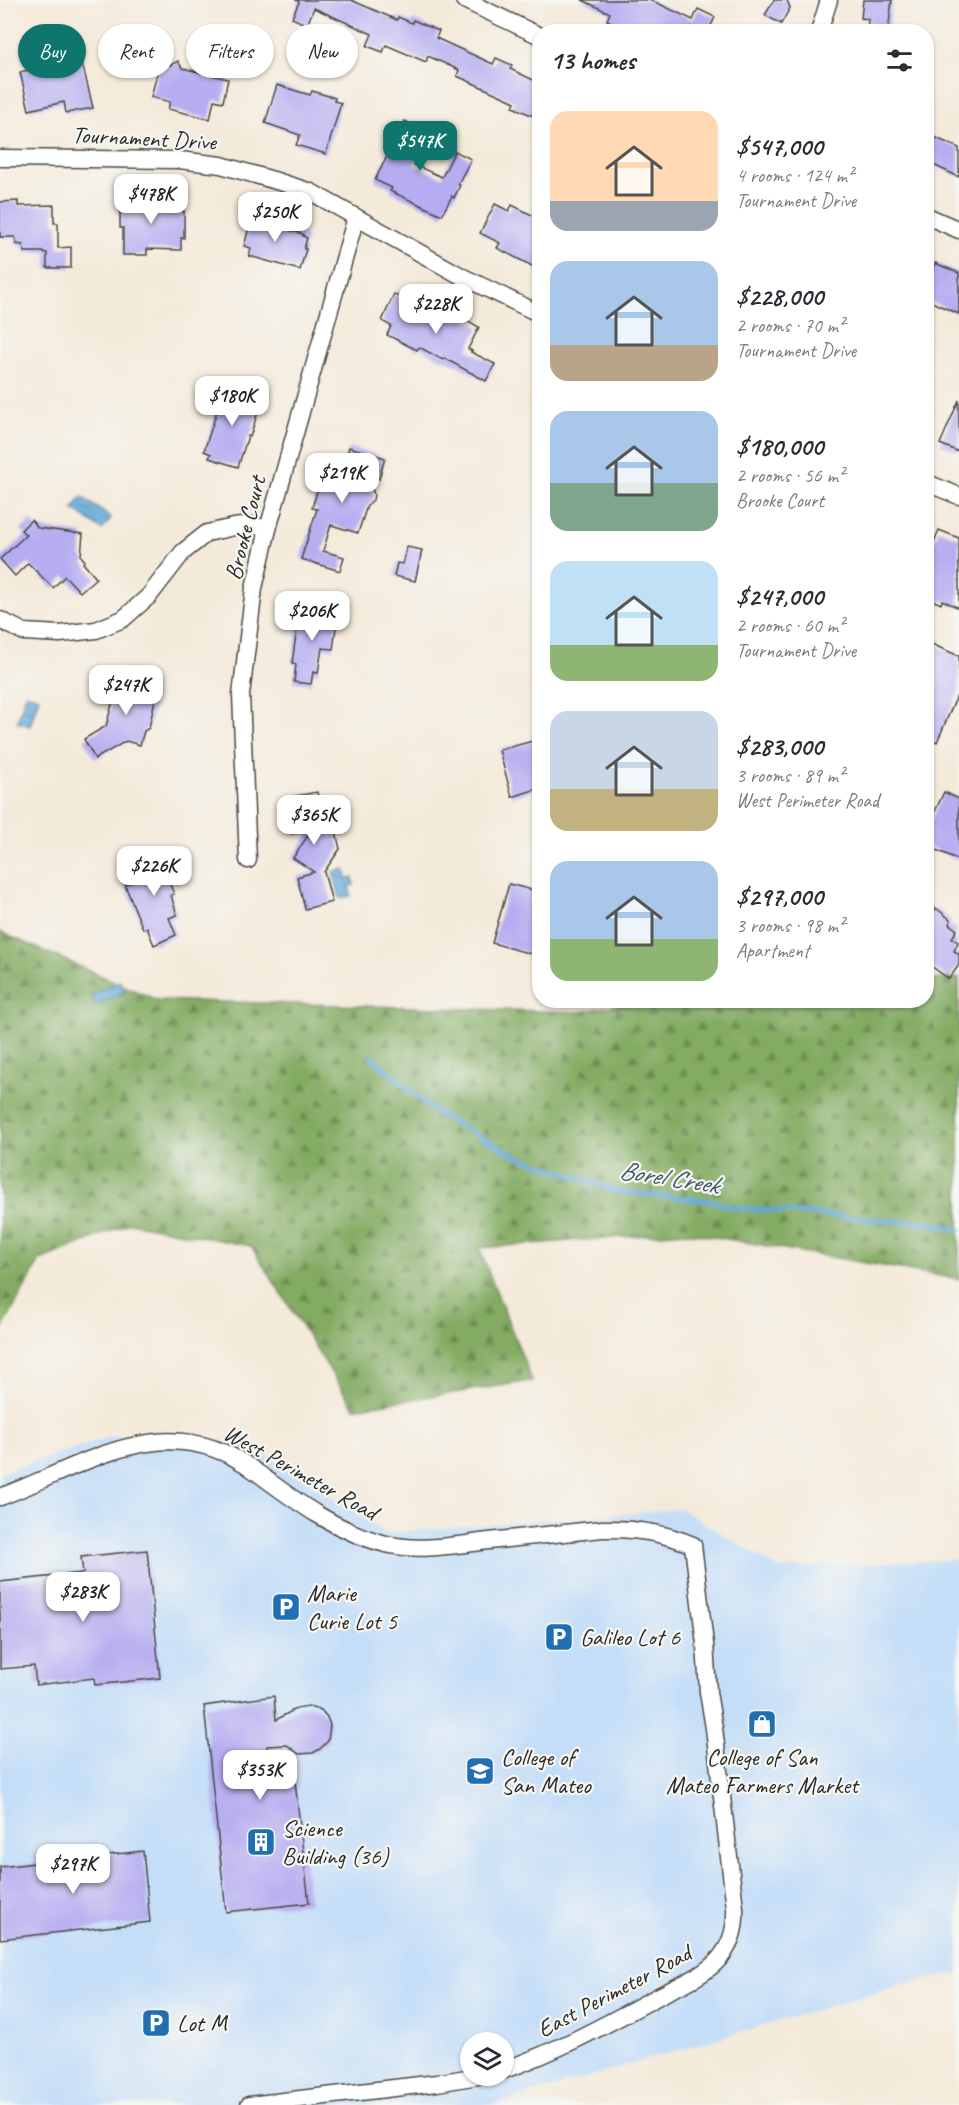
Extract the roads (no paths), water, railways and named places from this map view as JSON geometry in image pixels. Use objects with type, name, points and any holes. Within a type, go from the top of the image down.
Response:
[{"type":"street","points":[[464,0],[532,32]]},
{"type":"street","points":[[822,24],[829,0]]},
{"type":"street","name":"Tournament Drive","points":[[0,158],[179,160],[221,165],[310,192],[463,277],[532,310]]},
{"type":"street","name":"Brooke Court","points":[[248,860],[241,695],[254,588],[268,528],[356,217]]},
{"type":"street","points":[[934,219],[959,230]]},
{"type":"street","points":[[934,486],[959,496]]},
{"type":"street","points":[[0,620],[24,632],[60,634],[96,630],[123,619],[149,596],[183,552],[207,534],[234,526],[251,525],[268,528]]},
{"type":"street","name":"West Perimeter Road","points":[[0,1497],[111,1451],[131,1445],[171,1441],[199,1444],[218,1450],[251,1468],[308,1509],[360,1536],[386,1544],[434,1548],[625,1528],[650,1530],[673,1536],[693,1545]]},
{"type":"street","name":"East Perimeter Road","points":[[514,2066],[564,2046],[697,1976],[718,1960],[732,1938],[735,1908],[708,1692],[705,1644],[693,1545]]},
{"type":"street","points":[[249,2105],[460,2079]]},
{"type":"water","points":[[82,497],[111,518],[102,530],[73,509]]},
{"type":"water","points":[[26,693],[39,697],[30,726],[17,722]]},
{"type":"water","points":[[345,869],[347,878],[353,877],[354,885],[349,886],[351,896],[340,898],[333,872]]},
{"type":"water","points":[[120,981],[125,992],[95,1005],[91,995]]},
{"type":"waterway","name":"Borel Creek","points":[[371,1057],[434,1111],[514,1155],[618,1192],[713,1201],[731,1207],[934,1224],[959,1230]]},
{"type":"place","name":"Marie Curie Lot 5","points":[[286,1607]]},
{"type":"place","name":"Galileo Lot 6","points":[[559,1637]]},
{"type":"place","name":"College of San Mateo Farmers Market","points":[[762,1724]]},
{"type":"place","name":"College of San Mateo","points":[[480,1771]]},
{"type":"place","name":"Science Building (36)","points":[[261,1842]]},
{"type":"place","name":"Lot M","points":[[156,2023]]}]
